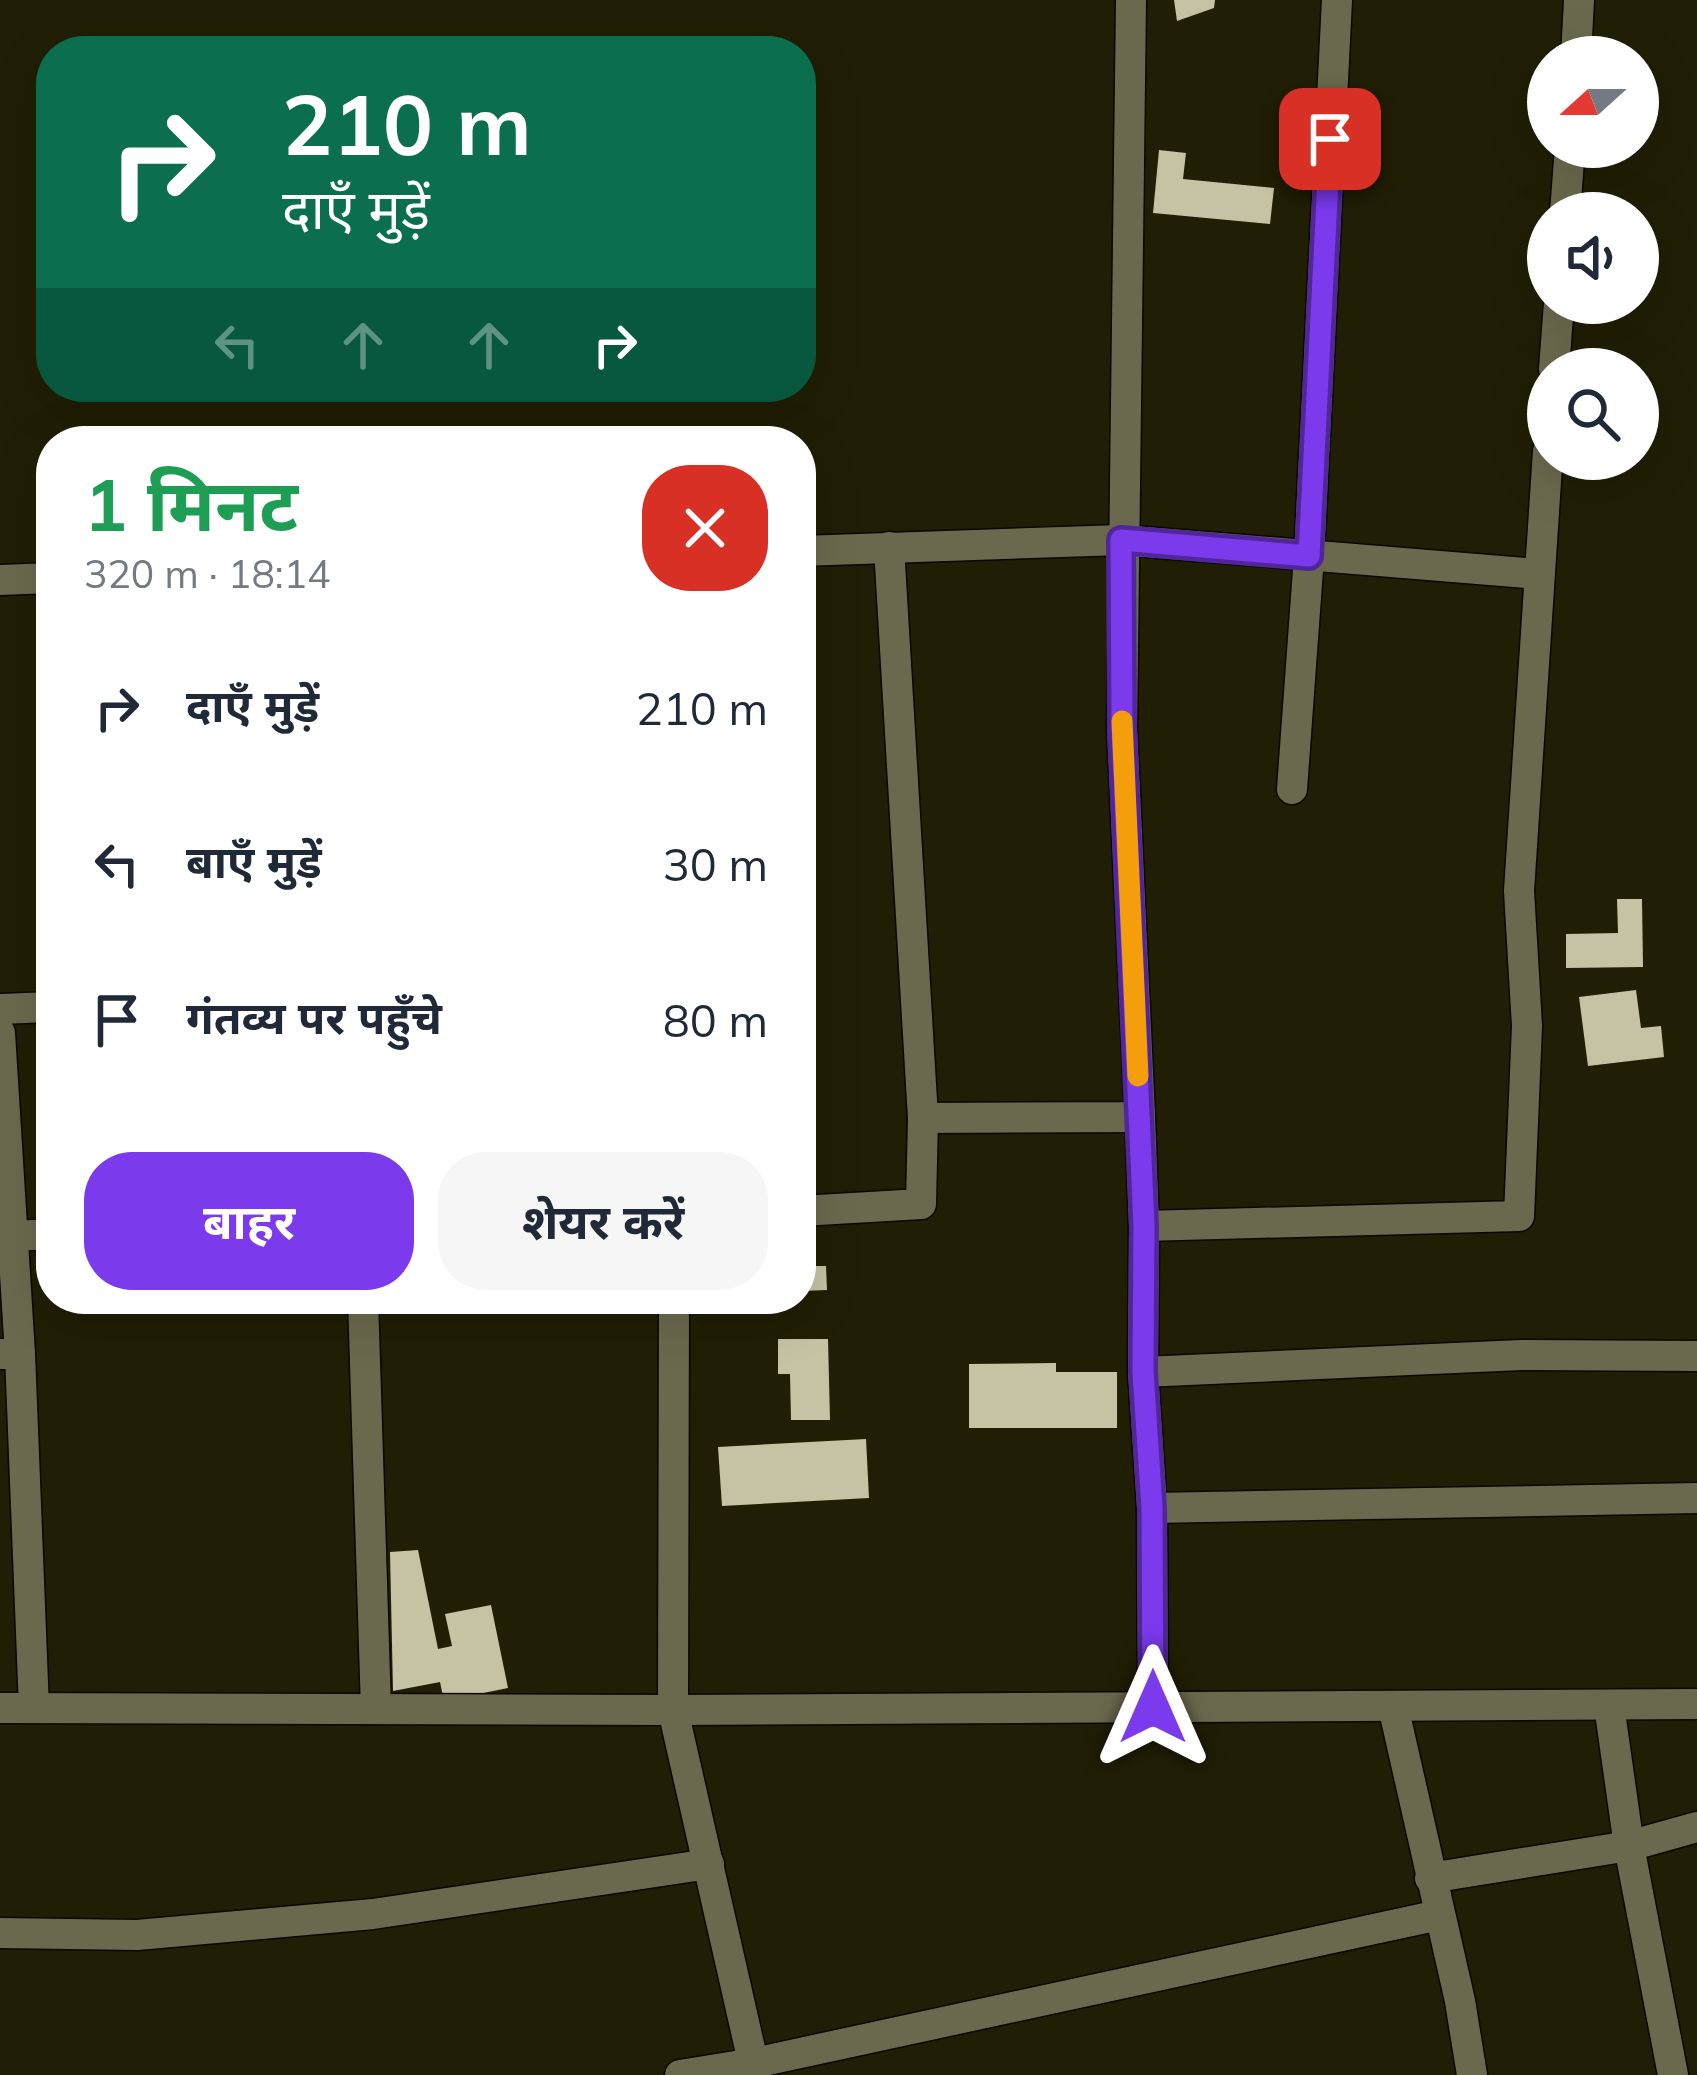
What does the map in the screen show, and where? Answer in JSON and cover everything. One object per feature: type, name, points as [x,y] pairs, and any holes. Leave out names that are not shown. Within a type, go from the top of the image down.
[{"type":"street","points":[[1130,0],[1122,729],[1144,1226],[1143,1372],[1152,1508],[1153,1707]]},
{"type":"street","points":[[1292,789],[1309,556],[1337,0]]},
{"type":"street","points":[[1577,36],[1579,0]]},
{"type":"street","points":[[1144,1226],[1519,1216],[1527,1027],[1519,891],[1546,480]]},
{"type":"street","points":[[816,550],[1121,540],[1539,574]]},
{"type":"street","points":[[816,1210],[921,1204],[923,1118],[889,547]]},
{"type":"street","points":[[0,580],[36,579]]},
{"type":"street","points":[[0,1009],[36,1008]]},
{"type":"street","points":[[0,1033],[4,1146],[14,1236],[10,1354],[34,1708]]},
{"type":"street","points":[[923,1118],[1140,1117]]},
{"type":"street","points":[[14,1236],[36,1235]]},
{"type":"street","points":[[363,1314],[376,1709]]},
{"type":"street","points":[[674,1314],[673,1710],[755,2069]]},
{"type":"street","points":[[1143,1372],[1521,1355],[1697,1356]]},
{"type":"street","points":[[1152,1508],[1697,1498]]},
{"type":"street","points":[[0,1708],[1697,1704]]},
{"type":"street","points":[[1609,1705],[1673,2075]]},
{"type":"street","points":[[1393,1706],[1472,2075]]},
{"type":"street","points":[[1430,1877],[1630,1846],[1697,1827]]},
{"type":"street","points":[[0,1933],[137,1935],[373,1914],[709,1864]]},
{"type":"street","points":[[680,2075],[755,2069],[1439,1915]]},
{"type":"building","points":[[1174,0],[1215,0],[1214,8],[1177,21]]},
{"type":"building","points":[[1159,150],[1186,153],[1183,179],[1274,188],[1270,224],[1153,213]]},
{"type":"building","points":[[1617,899],[1642,899],[1643,967],[1566,968],[1566,934],[1618,933]]},
{"type":"building","points":[[1636,990],[1641,1028],[1661,1026],[1664,1057],[1588,1066],[1579,997]]},
{"type":"building","points":[[816,1266],[826,1266],[827,1290],[816,1290]]},
{"type":"building","points":[[778,1339],[828,1339],[830,1420],[791,1420],[790,1374],[778,1374]]},
{"type":"building","points":[[1056,1363],[1056,1372],[1117,1372],[1117,1428],[969,1428],[969,1364]]},
{"type":"building","points":[[866,1439],[869,1498],[722,1506],[718,1447]]},
{"type":"building","points":[[418,1550],[438,1649],[452,1646],[445,1614],[491,1605],[508,1688],[444,1701],[440,1682],[393,1691],[390,1552]]},
{"type":"slow traffic","points":[[1122,721],[1138,1076]]},
{"type":"route","points":[[1153,1707],[1152,1508],[1143,1372],[1144,1226],[1122,729],[1121,540],[1309,556],[1330,139]]}]
